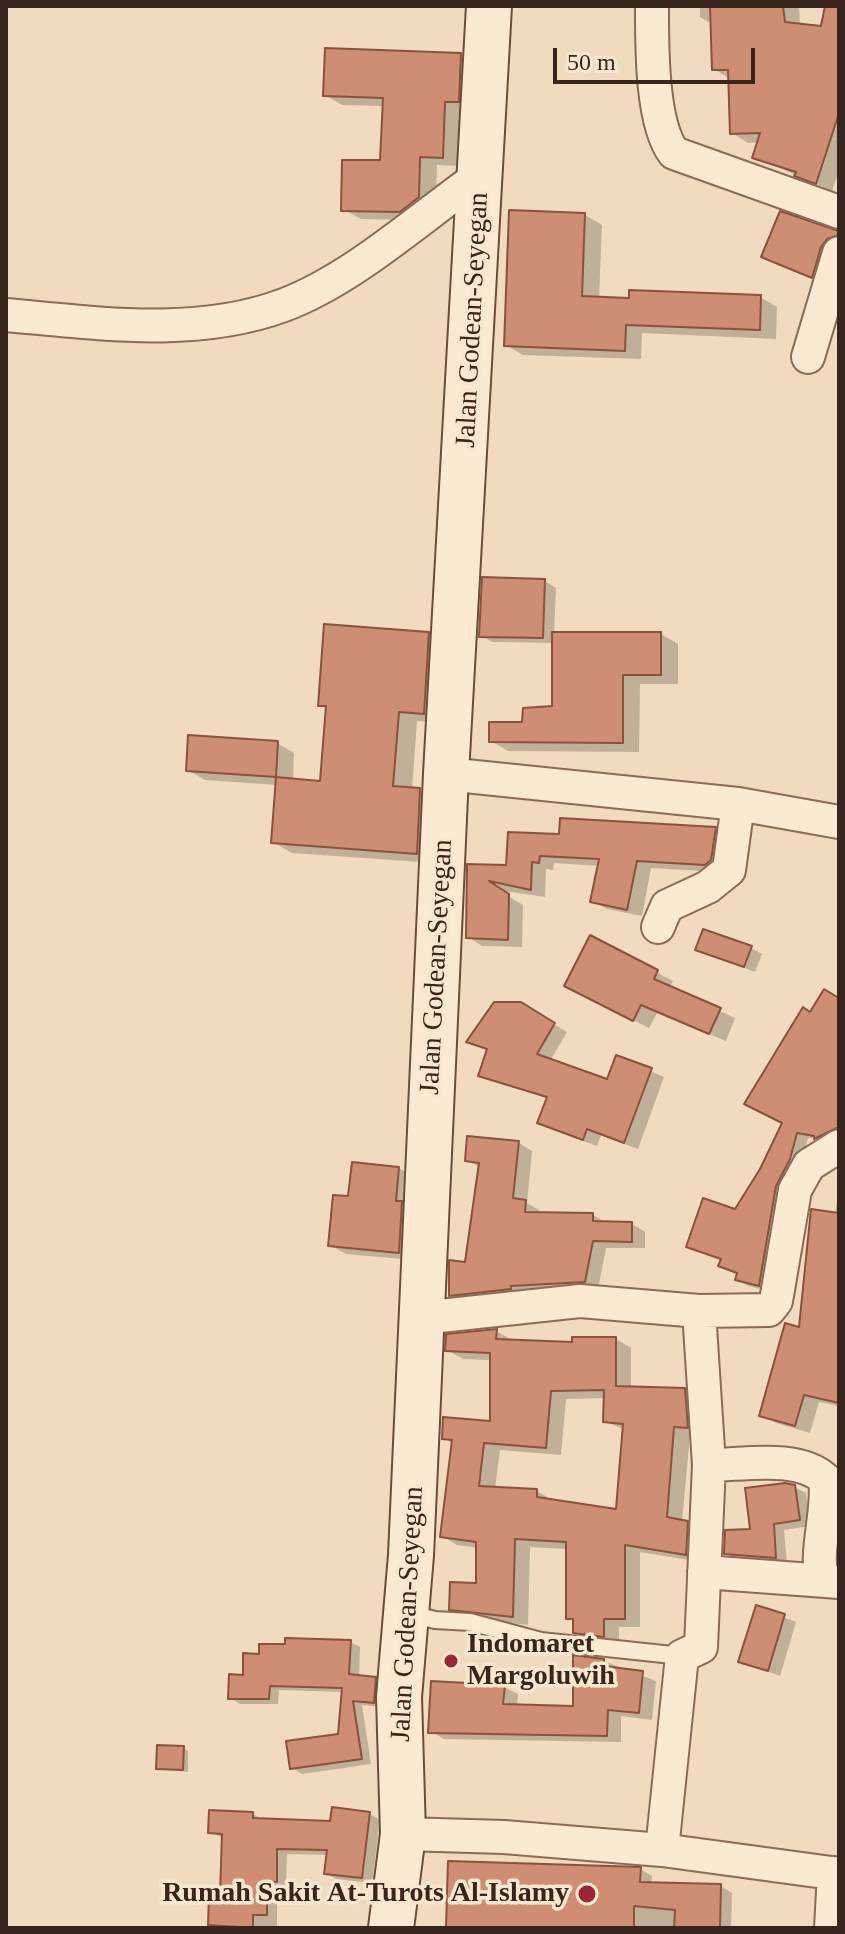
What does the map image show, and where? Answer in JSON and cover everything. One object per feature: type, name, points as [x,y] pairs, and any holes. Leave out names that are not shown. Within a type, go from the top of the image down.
[{"type":"main road","name":"Jalan Godean-Seyegan","points":[[391,1928],[403,1834],[399,1697],[406,1613],[446,774],[482,174],[489,6]]},
{"type":"street","points":[[652,6],[657,95],[666,140],[674,153],[839,212]]},
{"type":"street","points":[[6,315],[161,325],[246,316],[285,305],[333,280],[482,174]]},
{"type":"street","points":[[808,357],[839,253]]},
{"type":"street","points":[[446,774],[738,804],[839,822]]},
{"type":"street","points":[[658,927],[667,906],[708,887],[729,870],[738,804]]},
{"type":"street","points":[[421,1318],[580,1301],[699,1311],[769,1310],[776,1301],[795,1190],[809,1165],[839,1146]]},
{"type":"street","points":[[662,1850],[682,1656],[701,1647],[709,1465],[699,1311]]},
{"type":"street","points":[[709,1465],[791,1465],[817,1471],[825,1479],[827,1511],[819,1569],[831,1581]]},
{"type":"street","points":[[704,1572],[831,1581]]},
{"type":"street","points":[[403,1834],[504,1837],[662,1850],[836,1874],[831,1928]]},
{"type":"lane","points":[[406,1613],[435,1620],[470,1622],[541,1641],[682,1656]]},
{"type":"building","points":[[710,6],[783,6],[785,22],[821,26],[825,6],[839,6],[839,113],[816,184],[794,176],[796,172],[752,158],[760,133],[730,134],[728,70],[712,70]]},
{"type":"building","points":[[325,48],[461,53],[459,102],[445,102],[443,158],[420,157],[419,197],[400,212],[341,211],[342,160],[380,160],[383,98],[323,96]]},
{"type":"building","points":[[509,210],[585,213],[582,296],[629,298],[629,290],[761,295],[760,330],[626,325],[625,351],[504,346]]},
{"type":"building","points":[[780,211],[839,231],[839,235],[827,239],[821,247],[812,278],[761,257]]},
{"type":"building","points":[[482,577],[545,579],[543,638],[479,637]]},
{"type":"building","points":[[324,624],[429,632],[424,714],[399,712],[393,786],[420,788],[417,854],[271,843],[276,777],[320,781],[326,706],[318,706]]},
{"type":"building","points":[[552,632],[661,632],[661,675],[623,675],[623,743],[489,742],[489,722],[522,722],[523,708],[552,706]]},
{"type":"building","points":[[188,735],[278,741],[276,777],[186,771]]},
{"type":"building","points":[[560,818],[716,827],[711,860],[705,865],[637,861],[627,910],[590,902],[599,859],[540,856],[539,863],[532,862],[531,890],[489,881],[509,894],[508,940],[466,938],[467,864],[506,865],[508,832],[559,834]]},
{"type":"building","points":[[703,929],[752,946],[744,967],[695,950]]},
{"type":"building","points":[[590,935],[658,970],[654,979],[721,1008],[709,1034],[641,1005],[633,1021],[564,986]]},
{"type":"building","points":[[824,989],[839,998],[839,1127],[814,1139],[814,1136],[797,1133],[790,1159],[776,1186],[759,1286],[735,1280],[737,1273],[718,1266],[721,1259],[686,1247],[703,1198],[735,1209],[760,1169],[782,1123],[744,1104],[803,1007],[810,1012]]},
{"type":"building","points":[[494,1002],[521,1002],[555,1023],[537,1054],[607,1079],[616,1055],[652,1068],[624,1143],[587,1129],[583,1140],[537,1123],[547,1097],[478,1076],[487,1049],[466,1042]]},
{"type":"building","points":[[467,1136],[519,1141],[513,1198],[526,1200],[525,1212],[593,1213],[593,1221],[632,1222],[632,1242],[593,1241],[585,1282],[511,1286],[511,1289],[449,1296],[449,1260],[465,1262],[479,1163],[465,1161]]},
{"type":"building","points":[[352,1162],[399,1167],[396,1201],[402,1201],[399,1253],[328,1246],[333,1195],[348,1196]]},
{"type":"building","points":[[811,1209],[839,1213],[839,1403],[804,1395],[795,1426],[759,1416],[785,1323],[799,1327]]},
{"type":"building","points":[[497,1329],[496,1339],[572,1342],[572,1337],[616,1337],[616,1386],[685,1388],[688,1428],[674,1427],[667,1517],[688,1521],[686,1555],[625,1545],[625,1619],[604,1619],[604,1637],[573,1633],[573,1619],[566,1619],[566,1542],[515,1539],[513,1617],[449,1610],[450,1582],[476,1583],[476,1542],[440,1537],[452,1440],[442,1439],[443,1417],[490,1421],[490,1353],[445,1351],[446,1334]],"holes":[[[604,1390],[603,1422],[623,1424],[616,1509],[537,1497],[537,1489],[479,1486],[484,1443],[546,1448],[551,1391]]]},
{"type":"building","points":[[785,1483],[795,1485],[800,1520],[774,1524],[776,1558],[724,1554],[725,1530],[750,1529],[745,1488]]},
{"type":"building","points":[[756,1605],[785,1614],[768,1671],[738,1662]]},
{"type":"building","points":[[285,1638],[351,1640],[349,1674],[376,1677],[374,1703],[353,1701],[362,1759],[290,1769],[286,1741],[338,1734],[342,1688],[270,1686],[269,1699],[228,1699],[229,1674],[243,1675],[243,1653],[259,1654],[259,1644],[285,1644]]},
{"type":"building","points":[[573,1655],[604,1659],[604,1666],[643,1671],[639,1713],[608,1710],[607,1736],[428,1733],[431,1681],[505,1685],[503,1704],[573,1706]]},
{"type":"building","points":[[157,1745],[184,1746],[183,1770],[156,1769]]},
{"type":"building","points":[[332,1807],[370,1812],[362,1878],[324,1874],[327,1850],[277,1849],[277,1882],[267,1881],[267,1915],[253,1915],[253,1928],[208,1925],[209,1894],[220,1894],[222,1834],[208,1833],[209,1810],[253,1812],[253,1818],[330,1821]]},
{"type":"building","name":"Rumah Sakit At-Turots Al-Islamy","points":[[448,1861],[641,1867],[640,1882],[721,1884],[720,1928],[674,1928],[675,1910],[634,1906],[634,1928],[446,1928]]},
{"type":"place","name":"Indomaret Margoluwih","points":[[451,1661]]},
{"type":"place","name":"Rumah Sakit At-Turots Al-Islamy","points":[[587,1894]]}]
